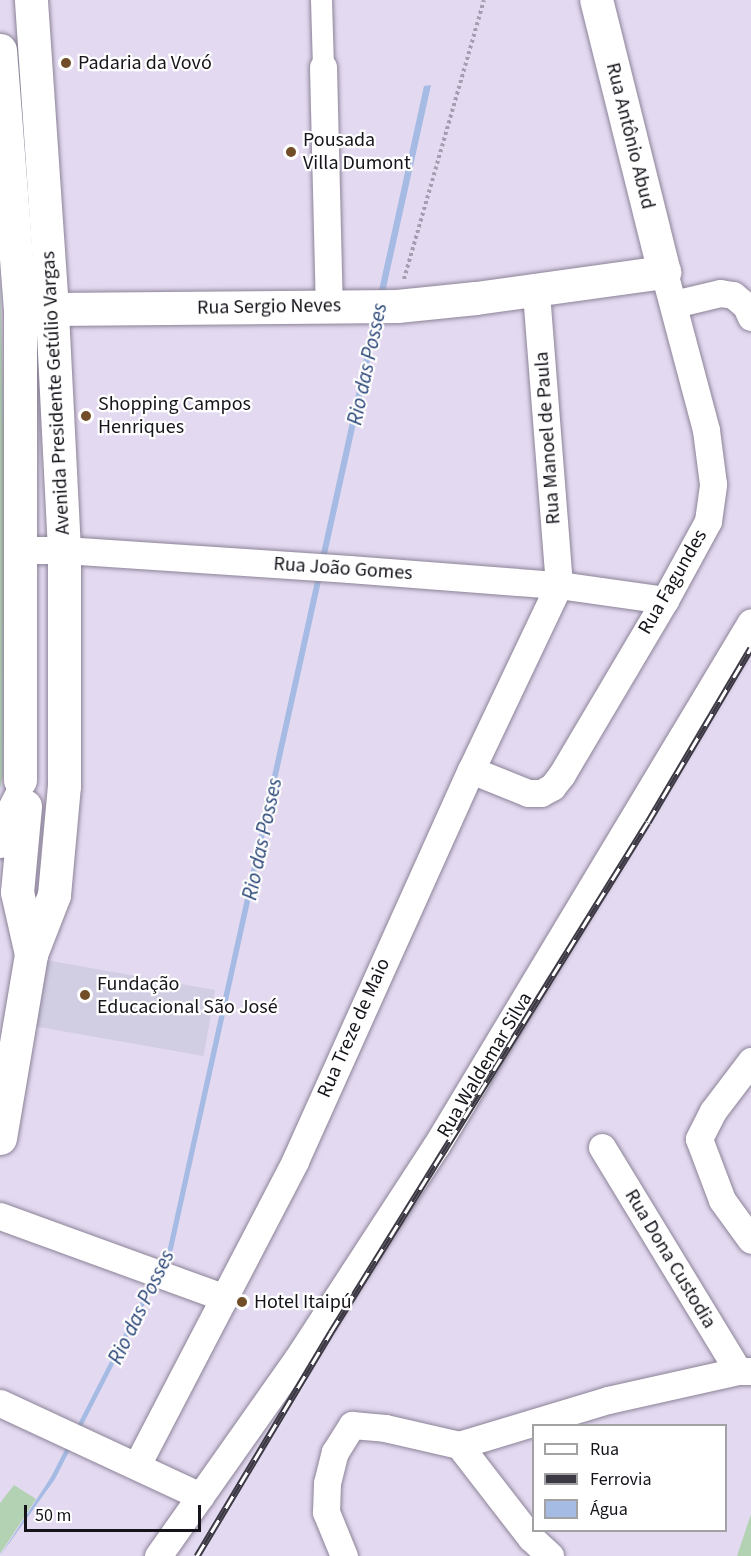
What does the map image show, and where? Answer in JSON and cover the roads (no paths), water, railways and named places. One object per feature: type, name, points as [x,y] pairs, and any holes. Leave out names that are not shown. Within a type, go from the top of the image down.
[{"type":"main road","name":"Avenida Presidente Getúlio Vargas","points":[[0,1138],[31,954],[54,895],[63,793],[64,550],[52,309],[31,0]]},
{"type":"main road","name":"Rua Antônio Abud","points":[[596,0],[664,272]]},
{"type":"main road","name":"Avenida Presidente Getúlio Vargas","points":[[0,50],[20,309],[21,794],[17,892],[31,954]]},
{"type":"main road","points":[[10,179],[21,242],[31,280],[40,298],[52,309]]},
{"type":"main road","name":"Rua Sergio Neves","points":[[52,309],[381,306],[536,290],[664,272]]},
{"type":"main road","points":[[21,794],[30,770],[44,767],[57,773],[63,793]]},
{"type":"street","points":[[321,0],[329,306]]},
{"type":"street","name":"Rua Fagundes","points":[[471,770],[528,793],[541,793],[552,786],[562,774],[665,600],[708,521],[713,484],[705,430],[664,272]]},
{"type":"street","name":"Rua Manoel de Paula","points":[[536,290],[559,585]]},
{"type":"street","points":[[674,304],[720,293],[733,295],[746,306],[751,317]]},
{"type":"street","name":"Rua João Gomes","points":[[21,550],[64,550],[292,564],[559,585],[665,600]]},
{"type":"street","name":"Rua Treze de Maio","points":[[137,1466],[296,1161],[471,770],[559,585]]},
{"type":"street","name":"Rua Waldemar Silva","points":[[158,1556],[297,1359],[436,1146],[751,622]]},
{"type":"street","points":[[0,844],[3,824],[21,794]]},
{"type":"street","points":[[751,1061],[713,1111],[699,1139],[722,1200],[751,1240]]},
{"type":"street","name":"Rua Dona Custodia","points":[[602,1147],[745,1371]]},
{"type":"street","points":[[0,1216],[225,1298]]},
{"type":"street","points":[[344,1556],[326,1512],[327,1483],[334,1452],[352,1425],[385,1428],[459,1445],[608,1400],[745,1371]]},
{"type":"street","points":[[0,1403],[200,1496]]},
{"type":"street","points":[[459,1445],[531,1538],[550,1556]]},
{"type":"water","name":"Rio das Posses","points":[[431,85],[173,1249],[55,1479],[0,1556],[51,1477],[168,1248],[424,86]]},
{"type":"railway","points":[[197,1556],[331,1332],[648,822],[751,648]]},
{"type":"place","name":"Padaria da Vovó","points":[[66,63]]},
{"type":"place","name":"Pousada Villa Dumont","points":[[291,152]]},
{"type":"place","name":"Shopping Campos Henriques","points":[[86,416]]},
{"type":"place","name":"Fundação Educacional São José","points":[[85,995]]},
{"type":"place","name":"Hotel Itaipú","points":[[242,1302]]}]
